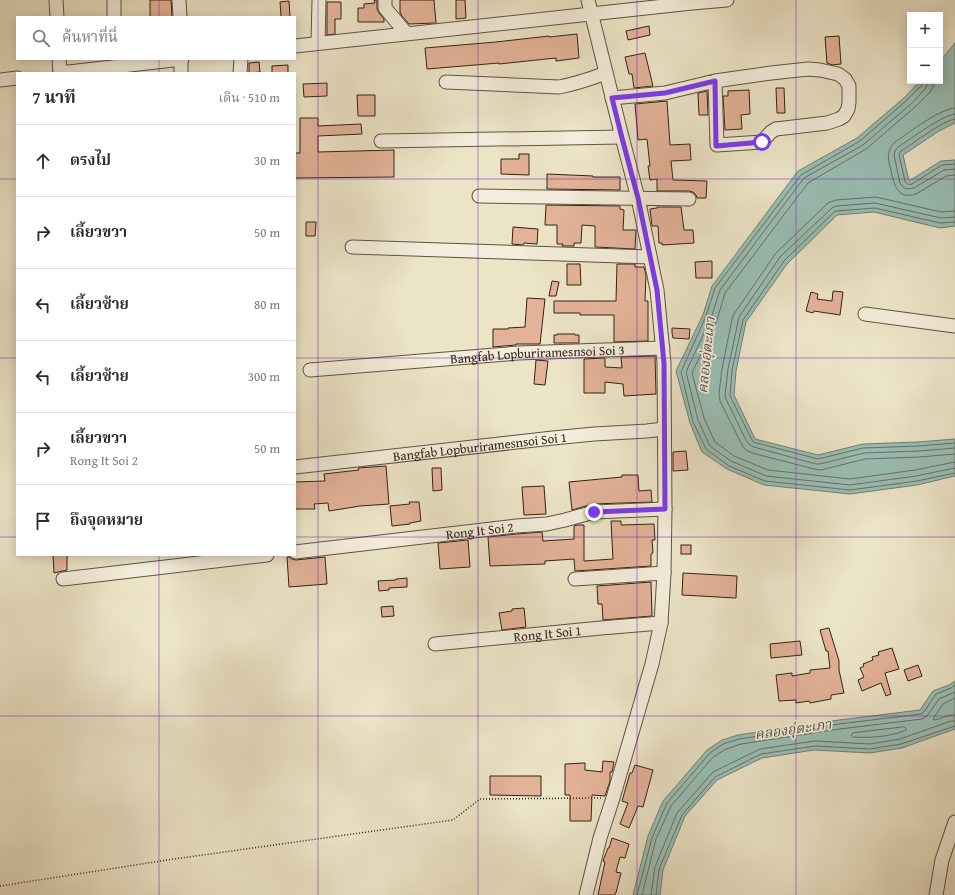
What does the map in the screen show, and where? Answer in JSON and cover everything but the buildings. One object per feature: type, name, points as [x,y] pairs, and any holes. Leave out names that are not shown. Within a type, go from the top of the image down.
[{"type":"street","points":[[56,0],[57,16]]},
{"type":"street","points":[[114,0],[114,16]]},
{"type":"street","points":[[179,0],[180,16]]},
{"type":"street","points":[[318,43],[319,0]]},
{"type":"street","points":[[385,0],[385,8],[406,33]]},
{"type":"street","points":[[586,895],[600,838],[652,664],[661,623],[664,573],[665,509],[664,363],[657,290],[638,198],[588,0]]},
{"type":"street","points":[[296,46],[692,2],[727,0]]},
{"type":"street","points":[[59,60],[60,72]]},
{"type":"street","points":[[66,72],[115,63],[164,60]]},
{"type":"street","points":[[181,60],[181,72]]},
{"type":"street","points":[[240,72],[241,60]]},
{"type":"street","points":[[612,98],[665,93],[715,81],[808,69],[828,71],[838,74],[845,79],[849,86],[848,109],[844,116],[839,120],[827,123],[776,129],[771,132],[762,142],[716,146],[715,81]]},
{"type":"street","points":[[446,82],[559,87],[572,85],[606,73]]},
{"type":"street","points":[[0,80],[16,78]]},
{"type":"street","points":[[381,142],[622,138]]},
{"type":"street","points":[[479,196],[689,199]]},
{"type":"street","points":[[352,246],[650,257]]},
{"type":"street","points":[[865,314],[955,326]]},
{"type":"street","name":"Bangfab Lopburiramesnsoi Soi 3","points":[[310,370],[518,353],[662,348]]},
{"type":"street","name":"Bangfab Lopburiramesnsoi Soi 1","points":[[296,467],[553,438],[664,429]]},
{"type":"street","name":"Rong It Soi 2","points":[[296,552],[516,526],[547,524],[594,512],[665,509]]},
{"type":"street","points":[[63,579],[258,556]]},
{"type":"street","points":[[575,579],[664,573]]},
{"type":"street","name":"Rong It Soi 1","points":[[435,644],[661,623]]},
{"type":"street","points":[[936,895],[942,860],[955,822]]},
{"type":"path","points":[[0,886],[174,859],[453,820],[480,799],[613,798]]},
{"type":"water","name":"คลองอุ่ตะเภา","points":[[955,43],[955,123],[939,131],[903,155],[909,181],[941,161],[955,160],[955,226],[940,228],[874,212],[837,215],[787,264],[746,322],[736,371],[734,395],[755,439],[818,455],[863,444],[955,439],[955,476],[917,485],[850,494],[764,485],[727,469],[702,452],[690,423],[676,371],[703,315],[712,286],[798,171],[857,138],[905,97],[917,84],[943,84],[943,57]]},
{"type":"water","name":"คลองอุ่ตะเภา","points":[[955,681],[955,729],[902,748],[870,753],[814,750],[762,758],[717,780],[685,816],[663,870],[660,895],[633,895],[648,836],[663,801],[707,750],[722,740],[738,735],[920,710],[933,691]]},
{"type":"route","points":[[594,512],[665,509],[664,363],[657,290],[638,198],[612,98],[665,93],[715,81],[716,146],[762,142]]}]
